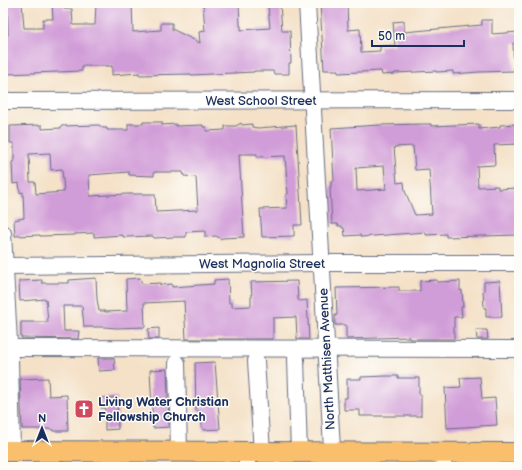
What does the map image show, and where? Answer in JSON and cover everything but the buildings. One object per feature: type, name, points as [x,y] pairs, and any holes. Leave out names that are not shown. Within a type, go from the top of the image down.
[{"type":"main road","points":[[7,451],[179,452],[252,457],[299,452],[333,460],[476,460],[519,453]]},
{"type":"street","name":"North Matthisen Avenue","points":[[306,3],[333,460]]},
{"type":"street","name":"West School Street","points":[[3,101],[519,100]]},
{"type":"street","points":[[3,233],[8,356],[7,451]]},
{"type":"street","name":"West Magnolia Street","points":[[4,256],[322,263],[519,263]]},
{"type":"street","points":[[8,356],[326,349],[519,349]]},
{"type":"street","points":[[296,359],[299,452]]},
{"type":"street","points":[[252,457],[256,361]]},
{"type":"street","points":[[177,364],[179,452]]},
{"type":"place","name":"Living Water Christian Fellowship Church","points":[[84,409]]}]
